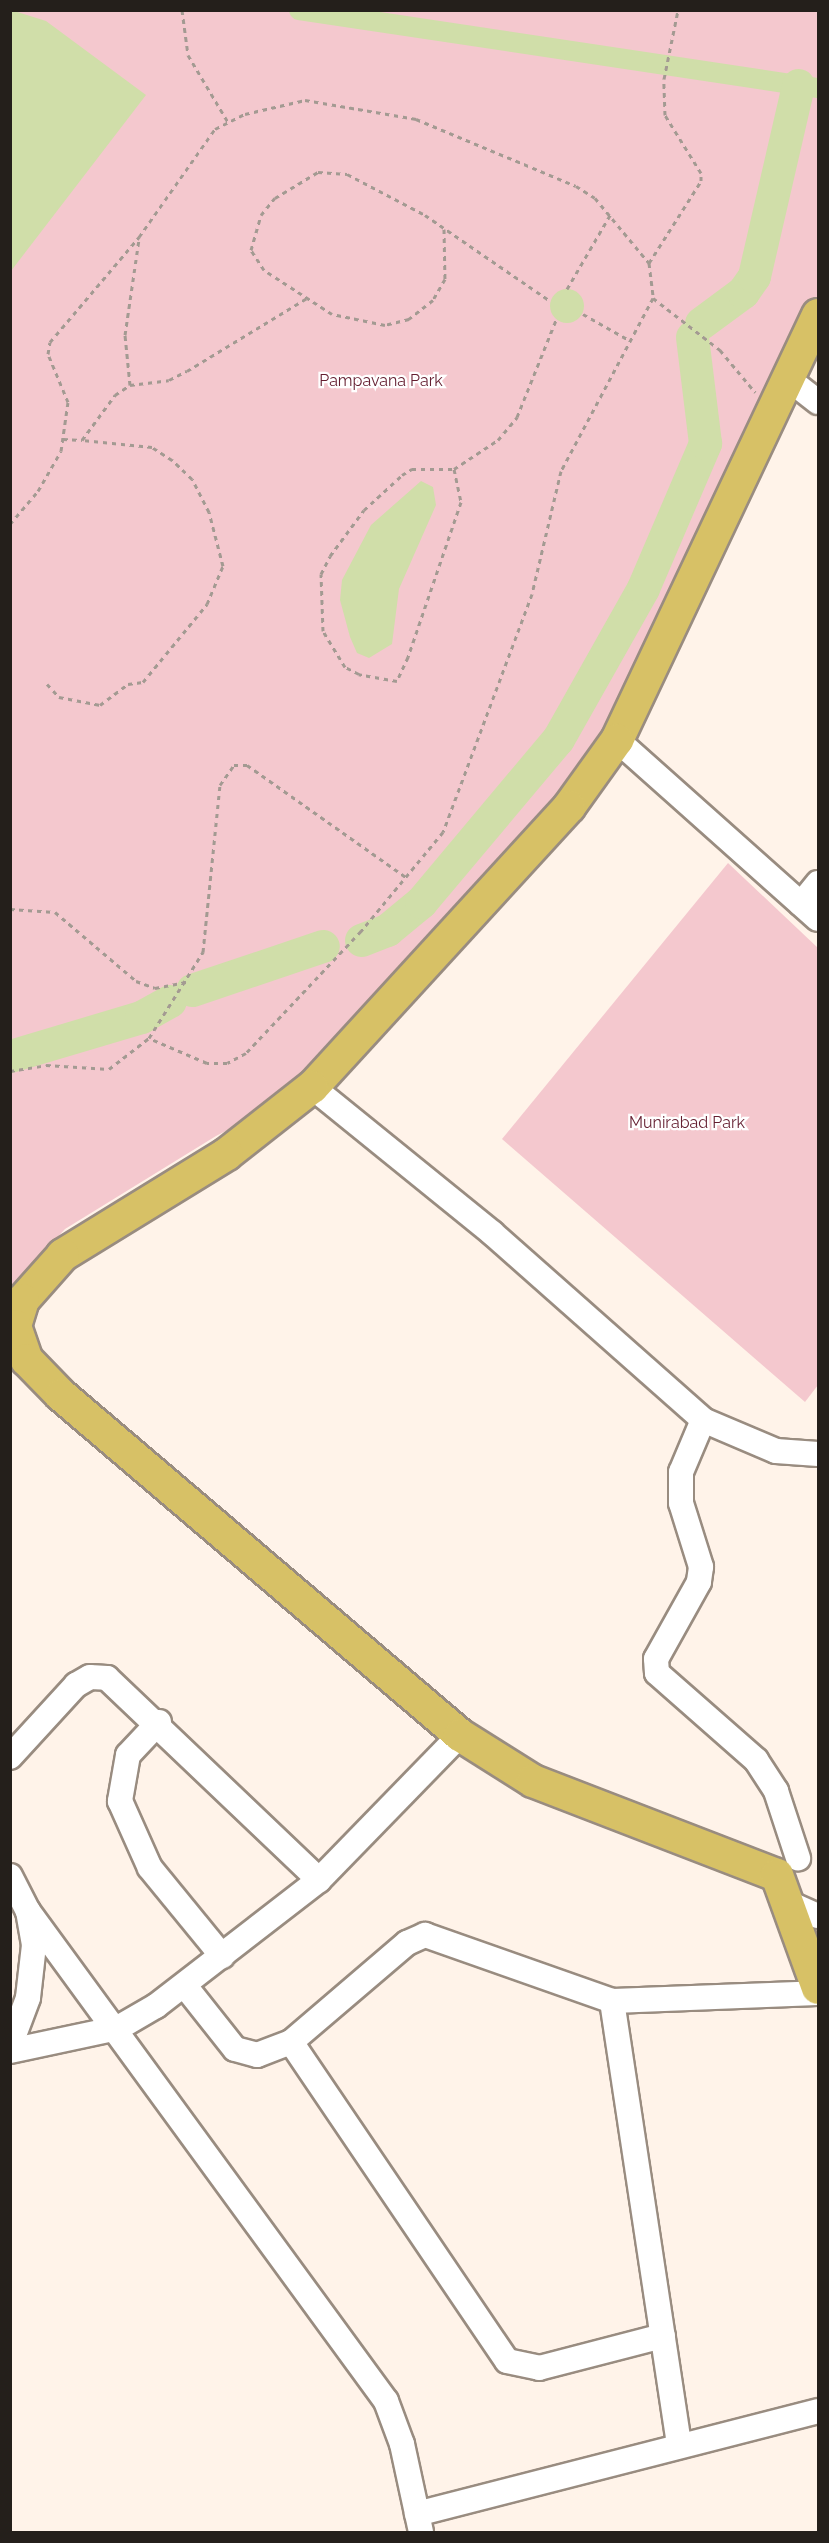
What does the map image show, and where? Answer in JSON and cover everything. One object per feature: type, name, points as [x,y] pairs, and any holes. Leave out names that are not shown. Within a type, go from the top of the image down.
[{"type":"main road","points":[[819,315],[792,381],[617,740],[569,807],[312,1087],[227,1154],[85,1237],[17,1299],[15,1326],[16,1351],[61,1395],[460,1735],[533,1781],[798,1862],[819,1988]]},
{"type":"street","points":[[792,381],[819,402]]},
{"type":"street","points":[[617,740],[810,911],[819,883]]},
{"type":"street","points":[[312,1087],[492,1233],[703,1420],[776,1451],[819,1454]]},
{"type":"street","points":[[703,1420],[681,1472],[681,1503],[701,1567],[699,1582],[656,1659],[657,1674],[756,1760],[776,1791],[798,1862]]},
{"type":"street","points":[[10,1757],[76,1685],[90,1677],[107,1678],[159,1722],[319,1880]]},
{"type":"street","points":[[159,1722],[128,1755],[120,1801],[150,1868],[222,1956]]},
{"type":"street","points":[[28,1911],[32,1979],[10,2048],[118,2028],[184,1986],[319,1880],[460,1735]]},
{"type":"street","points":[[10,1876],[28,1911],[118,2028],[386,2401],[419,2523],[679,2443],[819,2411]]},
{"type":"street","points":[[184,1986],[235,2049],[257,2055],[291,2042],[407,1943],[425,1935],[612,2001],[819,1993]]},
{"type":"street","points":[[612,2001],[679,2443]]},
{"type":"street","points":[[291,2042],[507,2361],[539,2368],[663,2336]]},
{"type":"path","points":[[182,10],[188,55],[228,122]]},
{"type":"path","points":[[649,263],[701,181],[695,162],[666,124],[664,79],[678,10]]},
{"type":"path","points":[[10,524],[38,491],[63,440],[68,402],[48,354],[50,342],[139,237],[215,129],[228,122],[305,100],[416,119],[512,161],[541,168],[595,198],[649,263],[653,298],[561,471],[532,594],[460,801],[444,832],[407,878],[246,1053],[227,1063],[207,1064],[149,1038]]},
{"type":"path","points":[[444,229],[445,279],[433,300],[409,319],[355,323],[307,298],[264,270],[251,250],[261,215],[297,181],[318,172],[346,174],[444,229],[550,301]]},
{"type":"path","points":[[567,289],[610,215]]},
{"type":"path","points":[[130,384],[125,335],[139,237]]},
{"type":"path","points":[[82,440],[115,395],[130,384],[169,380],[307,298]]},
{"type":"path","points":[[653,298],[720,350],[774,417]]},
{"type":"path","points":[[583,314],[629,340]]},
{"type":"path","points":[[454,469],[460,502],[408,657],[397,681],[359,674],[345,667],[323,631],[321,574],[349,528],[412,468],[454,469],[498,440],[517,417],[556,320]]},
{"type":"path","points":[[47,684],[59,697],[100,705],[129,684],[143,682],[207,604],[223,566],[209,512],[192,479],[172,460],[152,447],[63,440]]},
{"type":"path","points":[[10,1071],[46,1065],[109,1069],[149,1038],[187,982],[208,929],[205,895],[220,785],[234,765],[247,765],[407,878]]},
{"type":"path","points":[[10,909],[55,912],[136,981],[155,988],[187,982]]},
{"type":"green space","name":"Pampavana Park","points":[[11,11],[818,11],[818,315],[617,740],[312,1087],[216,1136],[65,1229],[11,1287]]},
{"type":"green space","name":"Munirabad Park","points":[[728,863],[818,948],[818,1385],[805,1402],[502,1139]]},
{"type":"shaded area","points":[[11,10],[46,21],[146,95],[11,271]]},
{"type":"shaded area","points":[[567,289],[579,294],[584,306],[579,318],[567,323],[555,318],[550,306],[555,294]]},
{"type":"shaded area","points":[[421,481],[433,487],[436,505],[399,589],[392,644],[369,658],[357,653],[350,637],[340,600],[342,580],[371,525]]},
{"type":"waterway","points":[[299,10],[818,88]]},
{"type":"waterway","points":[[701,323],[743,292],[754,276],[798,85]]},
{"type":"waterway","points":[[361,940],[387,930],[421,902],[558,739],[643,588],[705,443],[692,337]]},
{"type":"waterway","points":[[192,990],[323,946]]},
{"type":"waterway","points":[[10,1056],[141,1017],[170,1001]]}]
